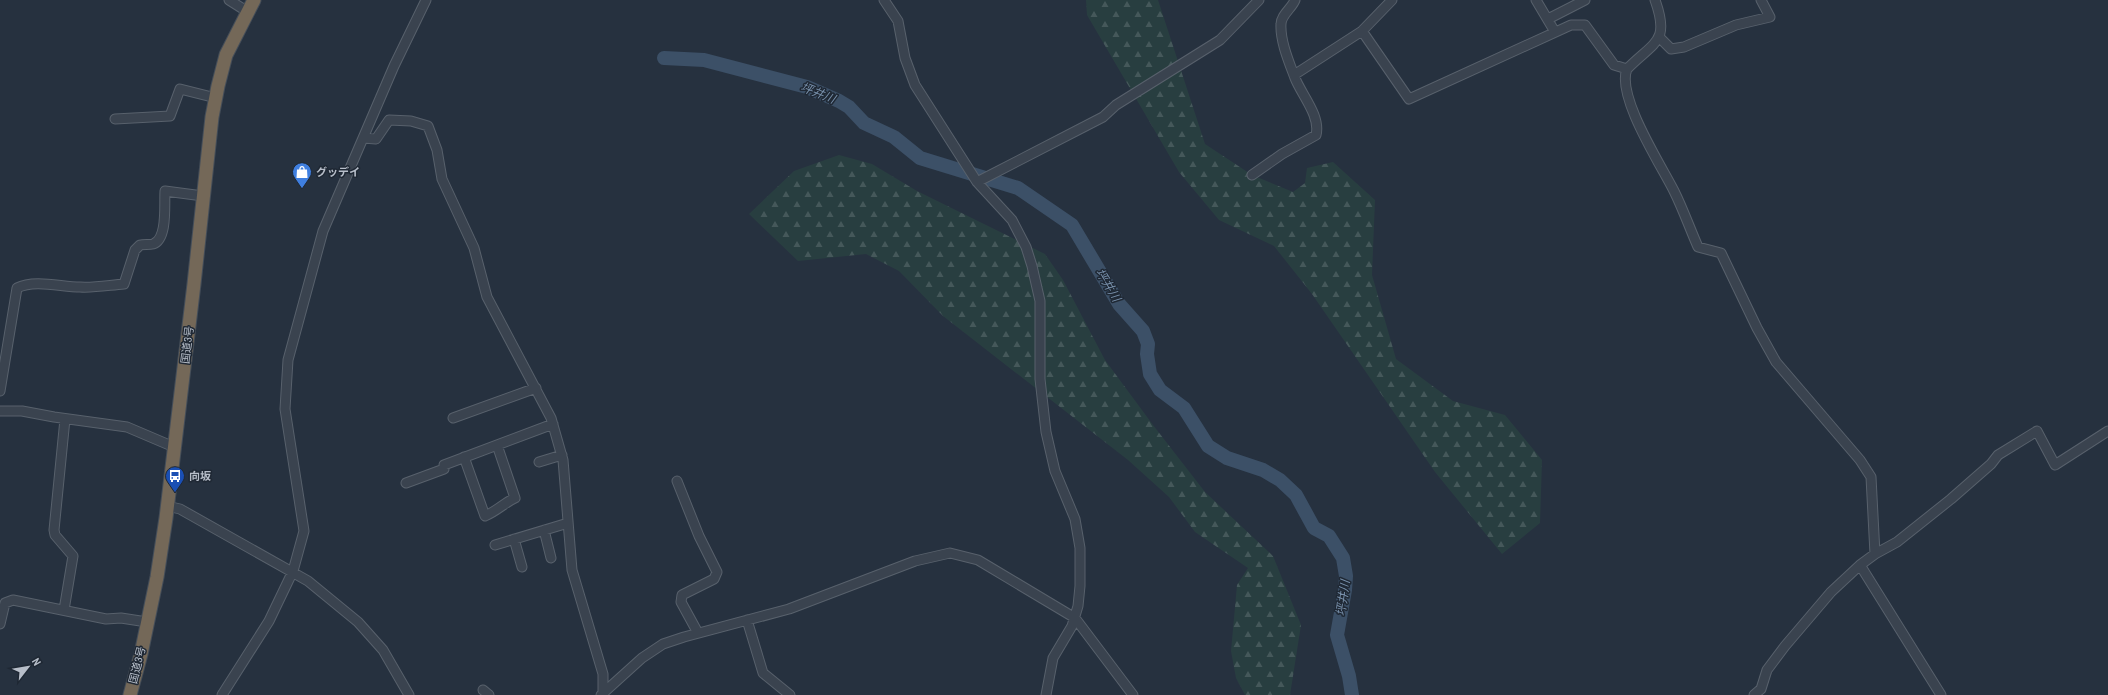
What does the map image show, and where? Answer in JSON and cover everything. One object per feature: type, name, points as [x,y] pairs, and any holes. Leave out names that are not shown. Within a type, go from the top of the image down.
[{"type":"highway","name":"国道3号","points":[[130,695],[157,577],[194,284],[202,196],[216,98],[226,55],[254,0]]},
{"type":"street","points":[[229,0],[248,12]]},
{"type":"street","points":[[222,695],[269,621],[293,571],[304,531],[285,409],[288,360],[323,231],[394,66],[426,0]]},
{"type":"street","points":[[884,0],[898,21],[905,58],[915,85],[977,182],[1012,220],[1026,247],[1034,273],[1040,301],[1040,379],[1046,432],[1055,471],[1075,519],[1080,548],[1080,596],[1075,618],[1053,658],[1046,695]]},
{"type":"street","points":[[977,182],[1103,117],[1116,105],[1220,40],[1259,0]]},
{"type":"street","points":[[1252,175],[1282,154],[1316,135],[1317,130],[1313,116],[1294,75],[1283,40],[1281,24],[1295,0]]},
{"type":"street","points":[[1294,75],[1362,31],[1392,0]]},
{"type":"street","points":[[1536,0],[1555,32]]},
{"type":"street","points":[[1548,19],[1586,0]]},
{"type":"street","points":[[1655,0],[1662,21],[1660,38],[1627,70],[1625,75],[1625,90],[1659,166],[1673,190],[1698,248],[1721,253],[1757,328],[1776,362],[1860,460],[1871,477],[1875,554]]},
{"type":"street","points":[[1660,38],[1671,49],[1684,47],[1736,25],[1770,17],[1761,0]]},
{"type":"street","points":[[1362,31],[1409,99],[1571,25],[1585,25],[1614,65],[1627,70]]},
{"type":"street","points":[[115,118],[170,116],[180,88],[216,98]]},
{"type":"street","points":[[363,138],[376,139],[390,120],[411,121],[428,126],[437,150],[442,179],[474,248],[487,297],[536,388],[553,424],[562,455],[572,570],[603,674],[602,694]]},
{"type":"street","points":[[0,391],[17,288],[22,285],[37,284],[81,287],[124,284],[135,250],[140,245],[154,244],[160,239],[163,231],[165,191],[202,196]]},
{"type":"street","points":[[453,418],[536,388]]},
{"type":"street","points":[[0,411],[22,411],[65,419],[127,427],[174,447]]},
{"type":"street","points":[[64,610],[73,556],[55,535],[54,530],[65,419]]},
{"type":"street","points":[[406,483],[444,469],[444,465],[553,424]]},
{"type":"street","points":[[1761,693],[1768,670],[1785,646],[1831,592],[1860,565],[1875,554],[1897,542],[1951,500],[1991,464],[1998,455],[2037,431],[2055,464],[2108,431]]},
{"type":"street","points":[[464,457],[486,516],[496,512],[504,503],[515,498],[497,445]]},
{"type":"street","points":[[539,462],[562,455]]},
{"type":"street","points":[[677,481],[699,536],[717,572],[714,579],[682,595],[680,602],[698,633]]},
{"type":"street","points":[[167,506],[180,509],[293,571],[308,581],[358,622],[383,650],[409,695]]},
{"type":"street","points":[[495,545],[568,523]]},
{"type":"street","points":[[544,530],[551,558]]},
{"type":"street","points":[[514,539],[522,567]]},
{"type":"street","points":[[602,694],[642,658],[663,644],[788,609],[915,561],[950,553],[978,560],[1075,618],[1133,695]]},
{"type":"street","points":[[1860,565],[1941,695]]},
{"type":"street","points":[[0,624],[3,607],[8,601],[19,600],[106,619],[121,618],[147,622]]},
{"type":"street","points":[[747,620],[764,673],[790,695]]},
{"type":"green space","points":[[1086,0],[1158,0],[1205,144],[1252,175],[1293,192],[1305,183],[1307,168],[1333,162],[1375,200],[1372,275],[1396,359],[1453,401],[1505,415],[1542,460],[1540,523],[1502,554],[1435,472],[1312,294],[1274,246],[1219,220],[1179,172],[1087,15]]},
{"type":"green space","points":[[839,155],[872,164],[917,191],[1045,254],[1063,280],[1105,360],[1153,425],[1205,492],[1273,556],[1301,625],[1290,695],[1245,695],[1236,678],[1231,651],[1237,585],[1248,568],[1195,532],[1169,497],[1128,460],[943,316],[899,271],[866,254],[798,261],[749,214],[794,171]]},
{"type":"waterway","name":"坪井川","points":[[664,58],[704,60],[807,87],[849,107],[864,123],[894,137],[920,158],[1018,188],[1072,225],[1119,304],[1143,331],[1148,344],[1147,354],[1150,374],[1160,390],[1184,408],[1208,446],[1227,458],[1263,470],[1280,480],[1296,495],[1314,528],[1329,536],[1343,558],[1346,576],[1345,590],[1337,635],[1349,676],[1352,695]]},
{"type":"place","name":"グッデイ","points":[[302,189]]},
{"type":"place","name":"向坂","points":[[175,493]]}]
